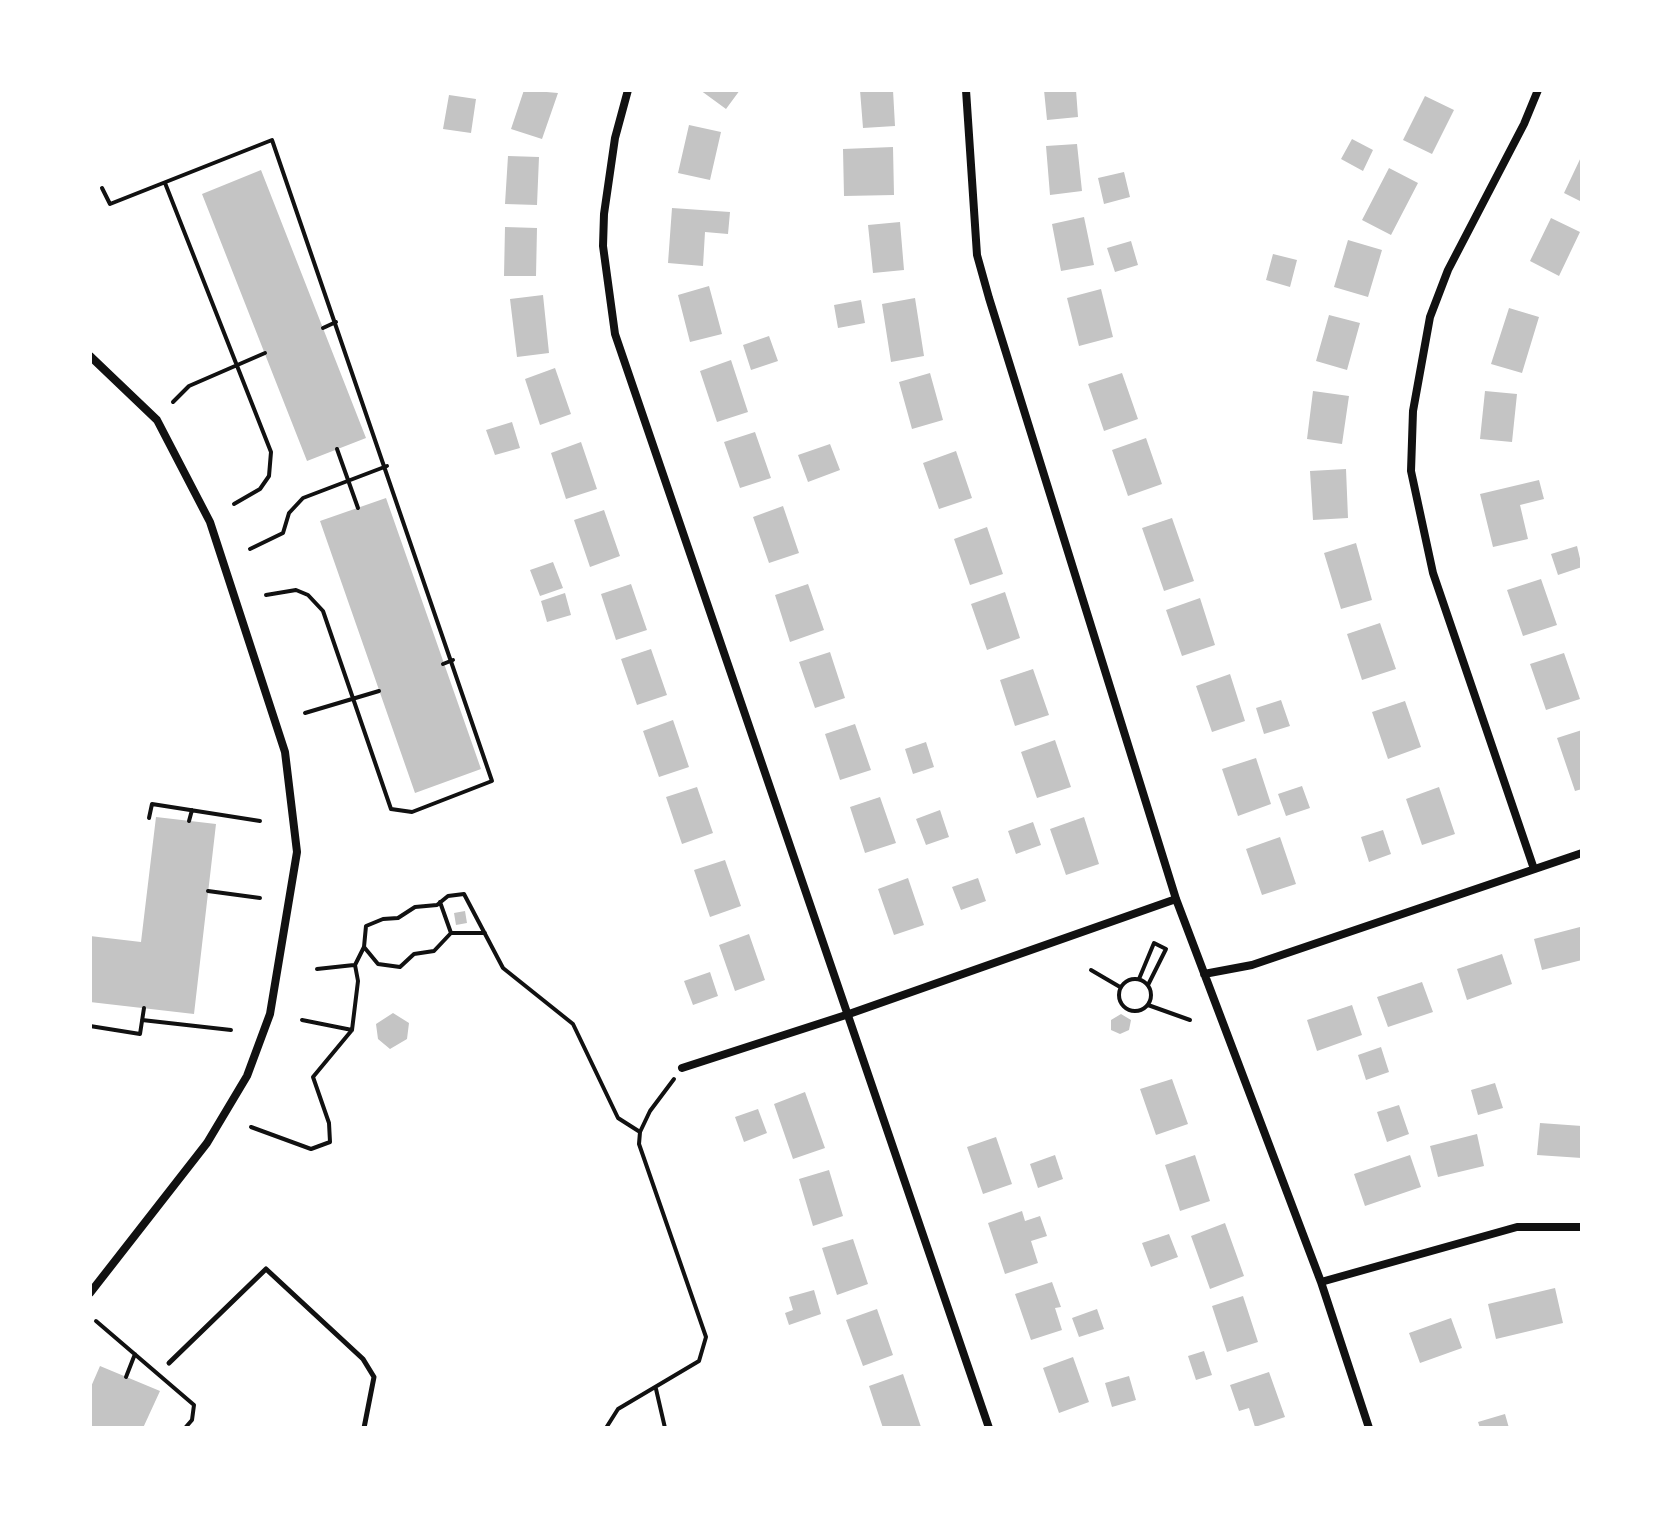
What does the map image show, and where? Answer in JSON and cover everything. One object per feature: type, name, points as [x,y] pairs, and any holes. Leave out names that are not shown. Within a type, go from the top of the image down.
[{"type":"street","points":[[628,90],[615,138],[604,214],[605,262],[615,334],[989,1428]]},
{"type":"street","points":[[966,90],[977,255],[1176,899],[1321,1282],[1369,1428]]},
{"type":"street","points":[[1534,869],[1433,573],[1411,471],[1418,366],[1430,317],[1448,270],[1524,124],[1538,90]]},
{"type":"street","points":[[90,356],[157,420],[210,522],[285,752],[297,852],[270,1014],[247,1076],[207,1143],[90,1293]]},
{"type":"street","points":[[1204,974],[1252,965],[1582,853]]},
{"type":"street","points":[[682,1068],[849,1014],[1176,899]]},
{"type":"street","points":[[1321,1282],[1517,1227],[1582,1227]]},
{"type":"lane","points":[[169,1363],[266,1269],[363,1359],[374,1377],[364,1428]]},
{"type":"path","points":[[102,188],[110,204],[272,140],[387,466],[492,781],[412,812],[391,809],[323,611],[308,595],[296,590],[266,595]]},
{"type":"path","points":[[165,183],[234,365],[271,452],[269,476],[260,489],[234,504]]},
{"type":"path","points":[[323,328],[336,322]]},
{"type":"path","points":[[173,402],[189,386],[265,353]]},
{"type":"path","points":[[337,449],[358,508]]},
{"type":"path","points":[[250,549],[283,533],[289,513],[303,498],[387,466]]},
{"type":"path","points":[[443,664],[453,660]]},
{"type":"path","points":[[305,713],[379,691]]},
{"type":"path","points":[[149,818],[152,804],[260,821]]},
{"type":"path","points":[[189,821],[192,810]]},
{"type":"path","points":[[208,891],[260,898]]},
{"type":"path","points":[[251,1127],[311,1149],[330,1142],[329,1123],[313,1077],[352,1030],[358,981],[355,965],[364,947],[366,926],[383,919],[398,918],[415,907],[440,902],[448,896],[464,894],[503,968],[573,1024],[618,1118],[640,1132]]},
{"type":"path","points":[[440,902],[451,933]]},
{"type":"path","points":[[364,947],[378,964],[400,967],[414,954],[434,951],[451,933],[485,933]]},
{"type":"path","points":[[1139,979],[1154,943],[1166,949],[1148,985]]},
{"type":"path","points":[[317,969],[355,965]]},
{"type":"path","points":[[1091,970],[1121,988]]},
{"type":"path","points":[[1139,979],[1148,985],[1151,995],[1148,1005],[1139,1011],[1129,1010],[1122,1003],[1121,988],[1128,981],[1139,979]]},
{"type":"path","points":[[1148,1005],[1190,1020]]},
{"type":"path","points":[[90,1026],[140,1034],[144,1008]]},
{"type":"path","points":[[1125,1017],[1129,1010]]},
{"type":"path","points":[[142,1020],[231,1030]]},
{"type":"path","points":[[302,1020],[352,1030]]},
{"type":"path","points":[[609,1426],[618,1409],[699,1361],[706,1337],[639,1144],[640,1132],[650,1111],[682,1068]]},
{"type":"path","points":[[96,1321],[194,1405],[192,1420],[185,1428]]},
{"type":"path","points":[[126,1377],[135,1354]]},
{"type":"path","points":[[656,1389],[665,1428]]},
{"type":"building","points":[[524,90],[558,93],[542,139],[511,129]]},
{"type":"building","points":[[700,90],[740,90],[726,109]]},
{"type":"building","points":[[860,90],[893,90],[895,126],[863,128]]},
{"type":"building","points":[[1044,90],[1076,90],[1078,117],[1047,120]]},
{"type":"building","points":[[449,95],[476,99],[471,133],[443,129]]},
{"type":"building","points":[[1425,96],[1454,110],[1432,154],[1403,140]]},
{"type":"building","points":[[689,125],[721,132],[710,180],[678,173]]},
{"type":"building","points":[[1352,139],[1373,150],[1363,171],[1341,159]]},
{"type":"building","points":[[1077,144],[1082,191],[1050,195],[1046,146]]},
{"type":"building","points":[[893,147],[894,195],[844,196],[843,149]]},
{"type":"building","points":[[1582,155],[1582,202],[1564,193]]},
{"type":"building","points":[[508,156],[539,157],[537,205],[505,204]]},
{"type":"building","points":[[1389,168],[1418,183],[1391,235],[1362,220]]},
{"type":"building","points":[[261,170],[366,438],[307,461],[202,194]]},
{"type":"building","points":[[1124,172],[1130,197],[1104,204],[1098,178]]},
{"type":"building","points":[[672,208],[730,212],[728,234],[705,232],[703,266],[668,263]]},
{"type":"building","points":[[1084,217],[1094,265],[1061,271],[1052,224]]},
{"type":"building","points":[[1551,218],[1580,232],[1559,276],[1530,261]]},
{"type":"building","points":[[900,222],[904,270],[873,273],[868,225]]},
{"type":"building","points":[[505,227],[537,228],[536,276],[504,276]]},
{"type":"building","points":[[1348,240],[1382,250],[1368,297],[1334,287]]},
{"type":"building","points":[[1131,241],[1138,265],[1115,272],[1107,248]]},
{"type":"building","points":[[1273,254],[1297,260],[1290,287],[1266,280]]},
{"type":"building","points":[[709,286],[722,334],[690,342],[678,295]]},
{"type":"building","points":[[1101,289],[1113,337],[1079,346],[1067,298]]},
{"type":"building","points":[[543,295],[549,353],[517,357],[510,299]]},
{"type":"building","points":[[915,298],[924,356],[891,362],[882,304]]},
{"type":"building","points":[[861,300],[865,323],[838,328],[834,305]]},
{"type":"building","points":[[1509,308],[1539,317],[1522,373],[1491,364]]},
{"type":"building","points":[[1329,315],[1360,323],[1347,370],[1316,361]]},
{"type":"building","points":[[769,336],[778,361],[751,370],[743,345]]},
{"type":"building","points":[[731,360],[748,412],[717,422],[700,371]]},
{"type":"building","points":[[555,368],[571,414],[540,425],[525,379]]},
{"type":"building","points":[[930,373],[943,420],[912,429],[899,382]]},
{"type":"building","points":[[1122,373],[1138,419],[1104,431],[1088,384]]},
{"type":"building","points":[[1313,391],[1349,396],[1342,444],[1307,439]]},
{"type":"building","points":[[1485,391],[1517,394],[1512,442],[1480,439]]},
{"type":"building","points":[[512,422],[520,448],[495,455],[486,430]]},
{"type":"building","points":[[755,432],[771,478],[740,488],[724,442]]},
{"type":"building","points":[[1146,438],[1162,484],[1128,496],[1112,450]]},
{"type":"building","points":[[581,442],[597,489],[566,499],[551,453]]},
{"type":"building","points":[[830,444],[840,470],[808,482],[798,455]]},
{"type":"building","points":[[956,451],[972,498],[939,509],[923,463]]},
{"type":"building","points":[[1346,469],[1348,518],[1313,520],[1310,471]]},
{"type":"building","points":[[1539,480],[1544,499],[1520,505],[1528,539],[1493,547],[1480,494]]},
{"type":"building","points":[[386,498],[481,769],[415,793],[320,521]]},
{"type":"building","points":[[783,506],[799,553],[769,563],[753,517]]},
{"type":"building","points":[[604,510],[620,556],[590,567],[574,520]]},
{"type":"building","points":[[1172,518],[1194,581],[1164,591],[1142,528]]},
{"type":"building","points":[[987,527],[1003,574],[970,585],[954,539]]},
{"type":"building","points":[[1356,543],[1372,600],[1341,609],[1324,553]]},
{"type":"building","points":[[1577,546],[1582,567],[1558,575],[1551,554]]},
{"type":"building","points":[[553,562],[563,588],[540,596],[530,570]]},
{"type":"building","points":[[1541,579],[1557,625],[1523,636],[1507,590]]},
{"type":"building","points":[[631,584],[647,630],[616,640],[601,594]]},
{"type":"building","points":[[808,584],[824,630],[790,642],[775,595]]},
{"type":"building","points":[[1005,592],[1020,638],[987,650],[971,604]]},
{"type":"building","points":[[565,593],[571,615],[547,622],[541,601]]},
{"type":"building","points":[[1200,598],[1215,645],[1182,656],[1166,610]]},
{"type":"building","points":[[1380,623],[1396,669],[1362,680],[1347,634]]},
{"type":"building","points":[[651,649],[667,695],[637,705],[621,659]]},
{"type":"building","points":[[830,652],[845,698],[815,708],[799,662]]},
{"type":"building","points":[[1564,653],[1580,699],[1546,710],[1530,664]]},
{"type":"building","points":[[1033,669],[1049,715],[1015,726],[1000,680]]},
{"type":"building","points":[[1230,674],[1245,721],[1212,732],[1196,686]]},
{"type":"building","points":[[1281,700],[1290,726],[1264,734],[1256,708]]},
{"type":"building","points":[[1405,701],[1421,747],[1388,759],[1372,712]]},
{"type":"building","points":[[673,720],[689,767],[659,777],[643,731]]},
{"type":"building","points":[[855,724],[871,770],[840,780],[825,734]]},
{"type":"building","points":[[1582,730],[1582,789],[1575,791],[1557,738]]},
{"type":"building","points":[[1055,740],[1071,787],[1037,798],[1021,752]]},
{"type":"building","points":[[926,742],[934,767],[913,774],[905,749]]},
{"type":"building","points":[[1256,758],[1271,804],[1238,816],[1222,769]]},
{"type":"building","points":[[1302,786],[1310,808],[1286,816],[1278,794]]},
{"type":"building","points":[[697,787],[713,833],[682,844],[666,797]]},
{"type":"building","points":[[1439,787],[1455,834],[1422,845],[1406,799]]},
{"type":"building","points":[[880,797],[896,843],[865,853],[850,807]]},
{"type":"building","points":[[940,810],[949,837],[926,845],[916,819]]},
{"type":"building","points":[[156,817],[216,824],[194,1014],[90,1002],[90,936],[141,942]]},
{"type":"building","points":[[1084,817],[1099,864],[1066,875],[1050,829]]},
{"type":"building","points":[[1033,822],[1041,845],[1016,854],[1008,831]]},
{"type":"building","points":[[1383,830],[1391,854],[1369,862],[1361,837]]},
{"type":"building","points":[[1280,837],[1296,884],[1262,895],[1246,849]]},
{"type":"building","points":[[725,860],[741,906],[710,917],[694,870]]},
{"type":"building","points":[[908,878],[924,925],[894,935],[878,889]]},
{"type":"building","points":[[978,878],[986,901],[961,910],[952,887]]},
{"type":"building","points":[[465,911],[467,923],[456,925],[454,913]]},
{"type":"building","points":[[1580,927],[1582,960],[1542,970],[1534,939]]},
{"type":"building","points":[[749,934],[765,980],[735,991],[719,945]]},
{"type":"building","points":[[1502,954],[1512,984],[1467,1000],[1457,969]]},
{"type":"building","points":[[710,972],[718,996],[693,1005],[684,981]]},
{"type":"building","points":[[1422,982],[1433,1012],[1388,1027],[1377,997]]},
{"type":"building","points":[[1352,1005],[1362,1035],[1317,1051],[1307,1020]]},
{"type":"building","points":[[393,1013],[409,1023],[407,1039],[390,1049],[378,1039],[376,1024]]},
{"type":"building","points":[[1121,1014],[1131,1020],[1129,1030],[1120,1034],[1111,1030],[1111,1020]]},
{"type":"building","points":[[1381,1047],[1389,1072],[1366,1080],[1358,1055]]},
{"type":"building","points":[[1172,1079],[1188,1124],[1156,1135],[1140,1089]]},
{"type":"building","points":[[1495,1083],[1503,1108],[1478,1115],[1471,1090]]},
{"type":"building","points":[[805,1092],[825,1148],[793,1159],[774,1104]]},
{"type":"building","points":[[1399,1105],[1409,1134],[1387,1142],[1377,1112]]},
{"type":"building","points":[[758,1109],[767,1133],[744,1142],[735,1117]]},
{"type":"building","points":[[1540,1123],[1582,1126],[1582,1158],[1537,1155]]},
{"type":"building","points":[[1477,1134],[1484,1166],[1438,1177],[1430,1146]]},
{"type":"building","points":[[996,1137],[1012,1184],[983,1194],[967,1147]]},
{"type":"building","points":[[1055,1155],[1063,1179],[1038,1188],[1030,1164]]},
{"type":"building","points":[[1195,1155],[1210,1201],[1180,1211],[1165,1165]]},
{"type":"building","points":[[1410,1155],[1421,1187],[1365,1206],[1354,1174]]},
{"type":"building","points":[[829,1170],[843,1216],[813,1226],[799,1179]]},
{"type":"building","points":[[1022,1211],[1025,1221],[1040,1216],[1047,1236],[1031,1241],[1038,1263],[1005,1274],[988,1223]]},
{"type":"building","points":[[1225,1223],[1244,1276],[1210,1289],[1191,1236]]},
{"type":"building","points":[[1169,1234],[1178,1257],[1151,1267],[1142,1243]]},
{"type":"building","points":[[853,1239],[868,1284],[837,1295],[822,1248]]},
{"type":"building","points":[[1052,1282],[1061,1307],[1055,1308],[1062,1330],[1031,1340],[1015,1294]]},
{"type":"building","points":[[1555,1288],[1563,1323],[1496,1339],[1488,1304]]},
{"type":"building","points":[[814,1290],[821,1314],[789,1325],[785,1313],[793,1310],[789,1297]]},
{"type":"building","points":[[1243,1296],[1258,1342],[1227,1352],[1212,1306]]},
{"type":"building","points":[[877,1309],[893,1355],[863,1366],[846,1320]]},
{"type":"building","points":[[1097,1309],[1104,1329],[1079,1337],[1072,1318]]},
{"type":"building","points":[[1451,1318],[1462,1348],[1420,1363],[1409,1333]]},
{"type":"building","points":[[1204,1351],[1212,1375],[1196,1380],[1188,1356]]},
{"type":"building","points":[[1073,1357],[1089,1402],[1059,1413],[1043,1368]]},
{"type":"building","points":[[100,1366],[160,1391],[143,1428],[90,1428],[90,1389]]},
{"type":"building","points":[[1269,1372],[1285,1417],[1255,1427],[1249,1408],[1239,1411],[1230,1385]]},
{"type":"building","points":[[903,1374],[921,1427],[883,1428],[869,1386]]},
{"type":"building","points":[[1129,1376],[1136,1400],[1112,1407],[1105,1383]]},
{"type":"building","points":[[1505,1414],[1509,1428],[1480,1428],[1478,1422]]}]
